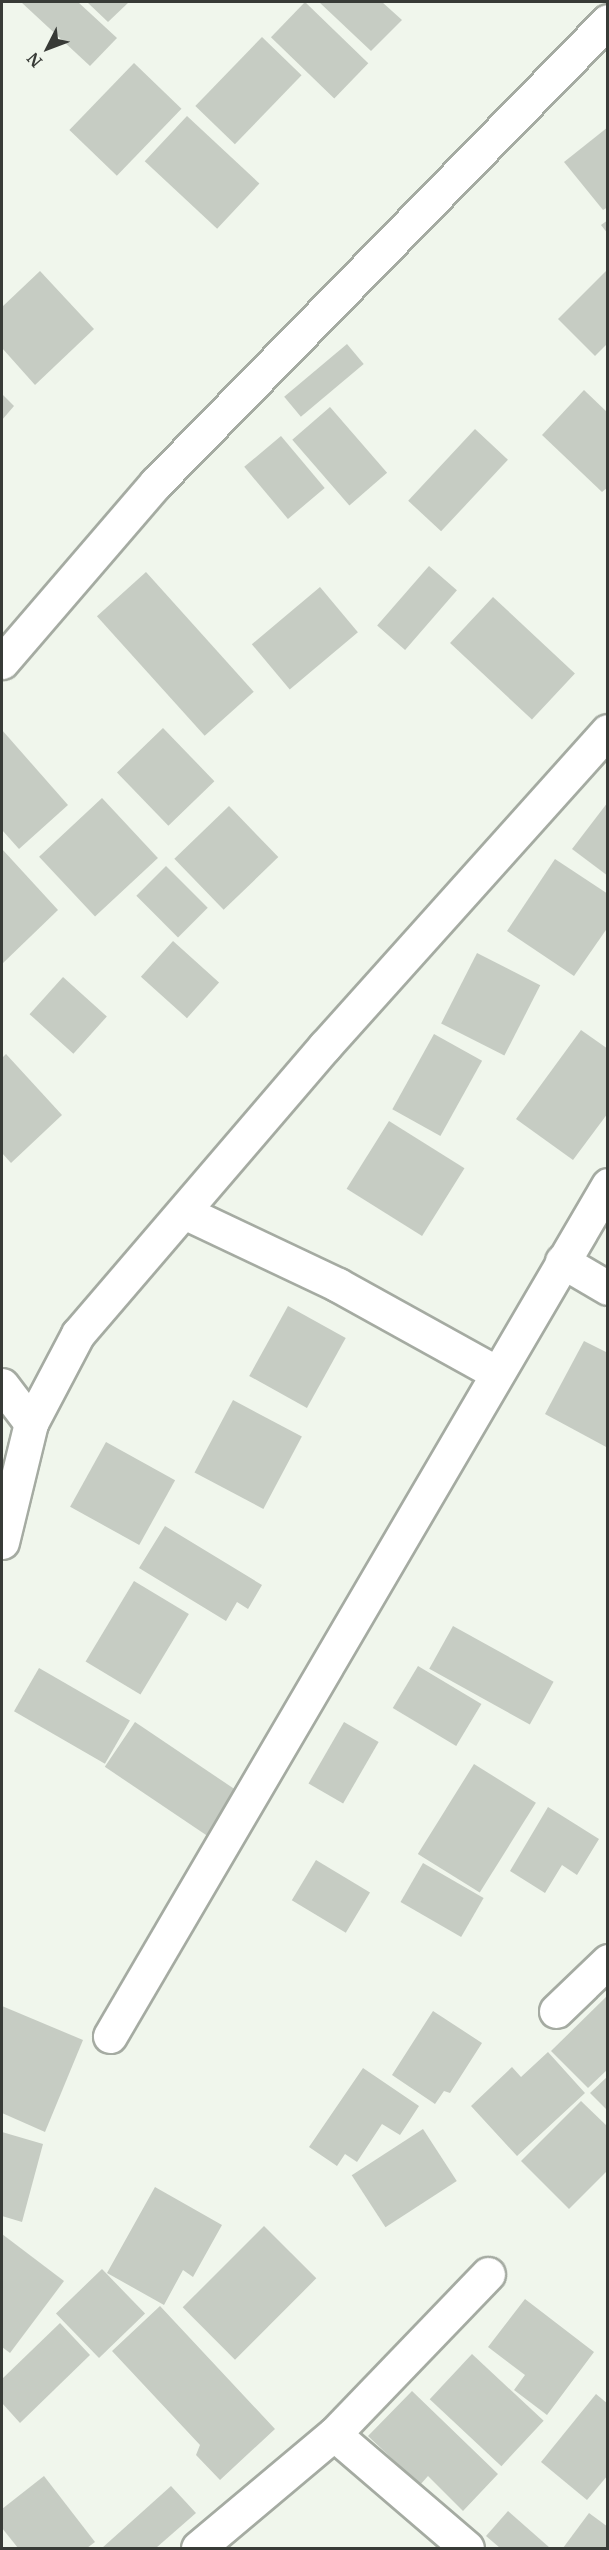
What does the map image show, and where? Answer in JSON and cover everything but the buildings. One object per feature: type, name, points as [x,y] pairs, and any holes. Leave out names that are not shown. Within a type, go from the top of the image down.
[{"type":"street","points":[[2,662],[156,483],[608,21]]},
{"type":"street","points":[[2,1542],[32,1423],[78,1334],[186,1213],[325,1046],[608,731]]},
{"type":"street","points":[[110,2036],[495,1372],[608,1185]]},
{"type":"street","points":[[186,1213],[338,1285],[495,1372]]},
{"type":"street","points":[[562,1261],[608,1288]]},
{"type":"street","points":[[2,1385],[32,1423]]},
{"type":"street","points":[[556,2011],[608,1961]]},
{"type":"street","points":[[198,2548],[334,2434],[488,2274]]},
{"type":"street","points":[[334,2434],[466,2548]]}]
